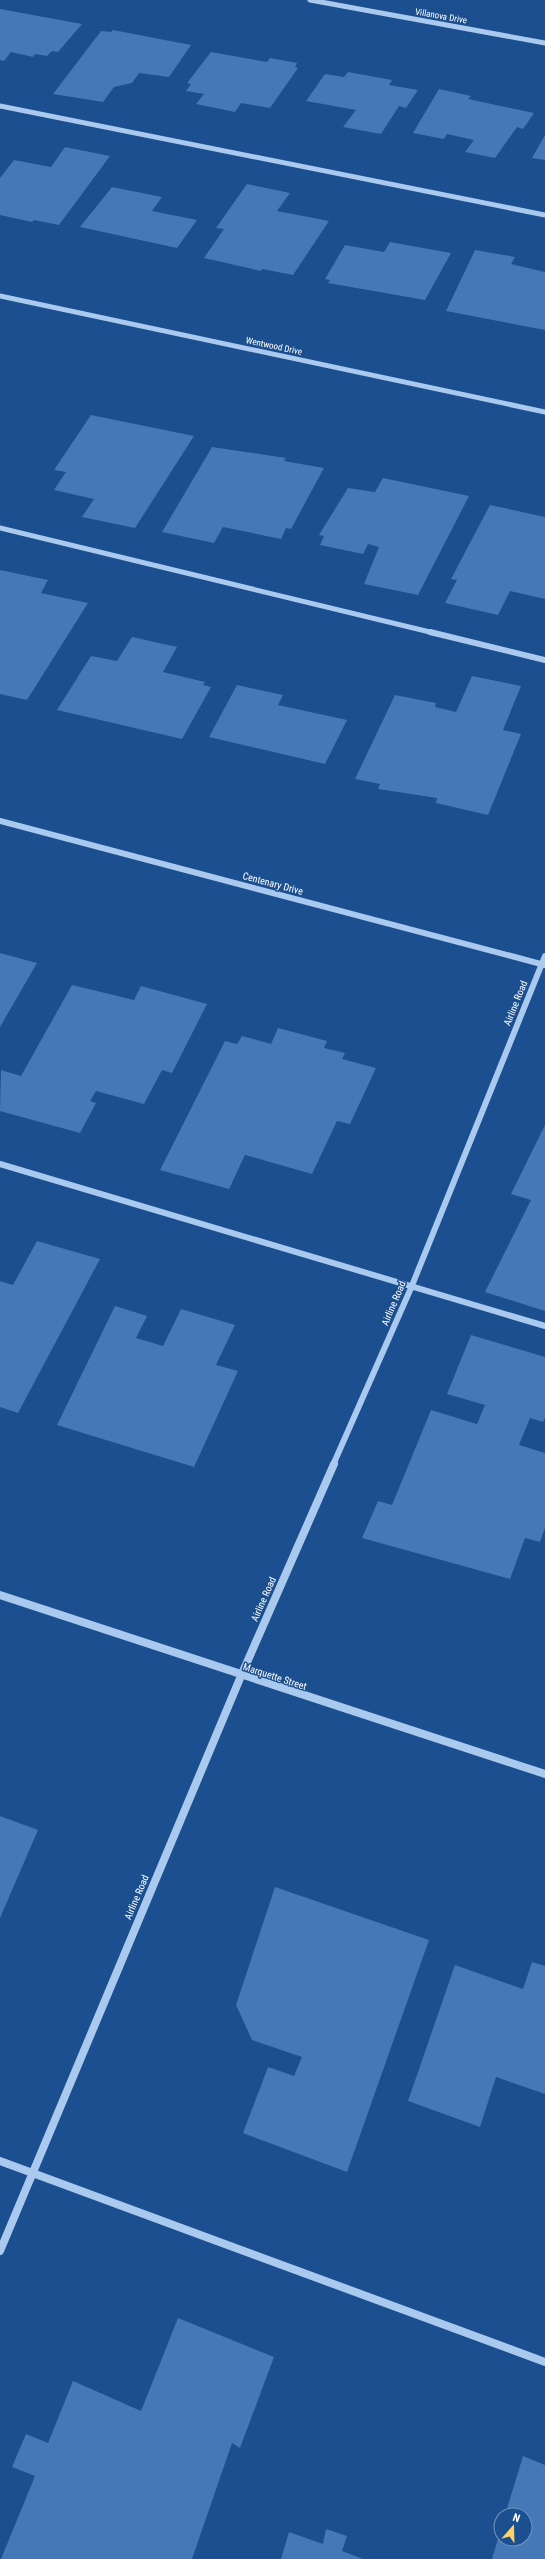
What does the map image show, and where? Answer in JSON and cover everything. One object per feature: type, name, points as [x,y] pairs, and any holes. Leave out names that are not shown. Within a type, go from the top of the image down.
[{"type":"street","name":"Villanova Drive","points":[[310,0],[545,43]]},
{"type":"street","points":[[0,106],[545,215]]},
{"type":"street","name":"Wentwood Drive","points":[[0,296],[545,412]]},
{"type":"street","points":[[0,528],[545,660]]},
{"type":"street","name":"Centenary Drive","points":[[0,820],[543,965]]},
{"type":"street","name":"Airline Road","points":[[0,2251],[241,1676],[411,1288],[543,965],[545,956]]},
{"type":"street","points":[[0,1164],[411,1288],[545,1326]]},
{"type":"street","name":"Marquette Street","points":[[0,1595],[241,1676],[545,1774]]},
{"type":"street","points":[[0,2161],[545,2362]]},
{"type":"building","points":[[0,9],[82,24],[58,52],[52,51],[47,56],[35,54],[33,57],[11,52],[4,61],[0,60]]},
{"type":"building","points":[[113,30],[191,45],[169,77],[139,73],[132,83],[114,87],[103,102],[53,94],[101,31],[111,32]]},
{"type":"building","points":[[211,52],[267,62],[270,58],[297,63],[295,67],[298,68],[270,108],[241,103],[235,112],[196,104],[204,94],[186,91],[191,84],[187,83]]},
{"type":"building","points":[[348,72],[392,80],[389,85],[418,90],[406,108],[399,106],[381,134],[343,127],[356,110],[306,101],[325,74],[344,77]]},
{"type":"building","points":[[439,89],[471,96],[468,99],[534,113],[523,129],[517,127],[495,158],[465,152],[474,140],[447,134],[444,139],[413,133]]},
{"type":"building","points":[[545,135],[545,160],[532,158]]},
{"type":"building","points":[[65,147],[110,156],[59,225],[34,220],[32,222],[0,215],[0,178],[14,160],[51,167]]},
{"type":"building","points":[[247,184],[290,193],[277,211],[329,221],[293,275],[262,269],[261,271],[204,258],[224,229],[216,228]]},
{"type":"building","points":[[112,187],[162,197],[152,211],[197,220],[177,248],[80,227]]},
{"type":"building","points":[[390,242],[451,253],[425,300],[328,283],[330,280],[325,279],[345,245],[384,252]]},
{"type":"building","points":[[475,250],[515,257],[511,264],[545,272],[545,330],[446,311]]},
{"type":"building","points":[[91,415],[194,436],[135,528],[82,517],[94,499],[54,490],[66,472],[54,470]]},
{"type":"building","points":[[212,447],[286,458],[284,461],[324,468],[291,529],[286,528],[281,539],[223,527],[214,543],[162,532]]},
{"type":"building","points":[[383,478],[469,496],[418,595],[364,584],[379,547],[368,544],[363,554],[320,545],[324,536],[319,535],[348,488],[375,492]]},
{"type":"building","points":[[490,505],[545,517],[545,599],[510,591],[498,615],[445,603],[457,580],[451,579]]},
{"type":"building","points":[[0,570],[48,580],[41,593],[88,603],[27,700],[0,694]]},
{"type":"building","points":[[132,637],[177,647],[163,672],[205,682],[203,685],[211,687],[182,739],[57,710],[91,656],[117,661]]},
{"type":"building","points":[[472,676],[521,686],[503,730],[521,734],[488,815],[436,803],[437,798],[378,789],[380,784],[355,779],[395,695],[436,703],[435,707],[456,712]]},
{"type":"building","points":[[237,685],[283,695],[278,705],[347,720],[325,764],[209,737]]},
{"type":"building","points":[[0,953],[37,963],[0,1027]]},
{"type":"building","points":[[72,985],[134,1000],[141,986],[207,1004],[172,1073],[162,1070],[144,1104],[96,1091],[90,1101],[96,1103],[80,1133],[0,1111],[1,1070],[21,1076]]},
{"type":"building","points":[[278,1028],[327,1041],[324,1048],[345,1053],[342,1059],[376,1068],[350,1124],[337,1121],[312,1174],[245,1155],[229,1189],[160,1170],[225,1041],[237,1044],[242,1036],[271,1044]]},
{"type":"building","points":[[545,1125],[545,1311],[485,1292],[531,1200],[511,1194]]},
{"type":"building","points":[[37,1241],[100,1259],[18,1413],[0,1407],[0,1281],[13,1285]]},
{"type":"building","points":[[115,1306],[147,1316],[136,1338],[163,1346],[181,1309],[235,1325],[216,1365],[238,1371],[194,1467],[57,1425]]},
{"type":"building","points":[[471,1335],[545,1357],[545,1418],[543,1422],[530,1418],[519,1445],[545,1453],[545,1528],[540,1542],[525,1538],[510,1579],[362,1538],[378,1501],[392,1505],[431,1410],[477,1424],[485,1405],[447,1394]]},
{"type":"building","points":[[0,1816],[38,1830],[0,1918]]},
{"type":"building","points":[[275,1887],[429,1940],[347,2172],[243,2133],[268,2067],[294,2076],[302,2057],[252,2040],[236,2005]]},
{"type":"building","points":[[532,1962],[545,1966],[545,2094],[496,2077],[480,2127],[408,2101],[455,1965],[523,1989]]},
{"type":"building","points":[[178,2318],[274,2357],[240,2448],[232,2443],[192,2559],[1,2559],[35,2476],[12,2467],[26,2434],[48,2443],[73,2381],[141,2411]]},
{"type":"building","points":[[523,2456],[545,2465],[545,2559],[492,2559],[496,2547],[533,2547],[533,2507],[507,2507]]},
{"type":"building","points":[[326,2529],[347,2536],[342,2551],[363,2559],[281,2559],[289,2532],[323,2544]]}]
